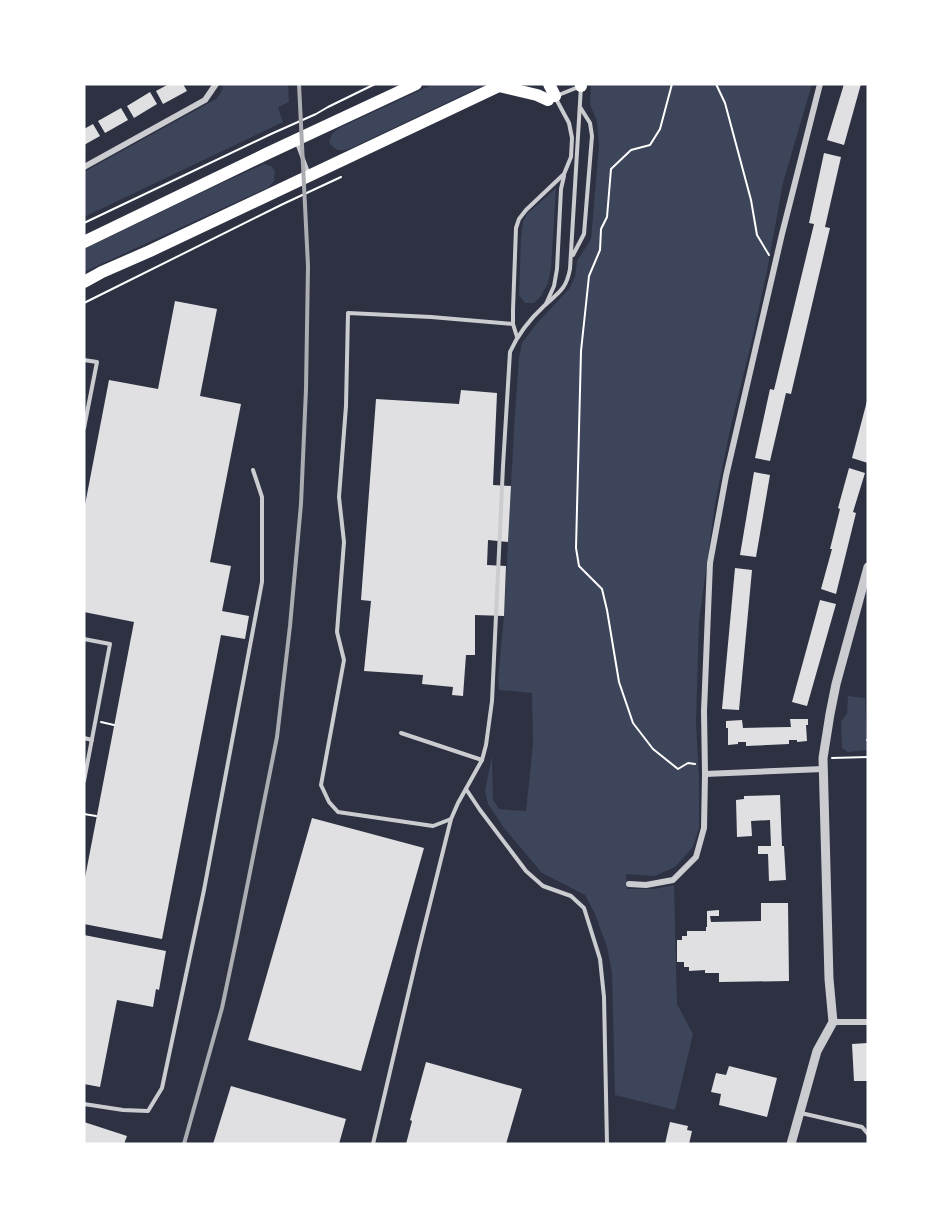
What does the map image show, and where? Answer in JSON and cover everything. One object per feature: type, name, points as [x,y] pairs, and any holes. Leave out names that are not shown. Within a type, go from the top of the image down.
[{"type":"main road","points":[[84,242],[416,84]]},
{"type":"main road","points":[[549,84],[554,101]]},
{"type":"main road","points":[[84,282],[501,85],[554,101]]},
{"type":"street","points":[[84,167],[205,100],[216,84]]},
{"type":"street","points":[[629,884],[646,885],[673,880],[696,857],[704,828],[704,711],[710,563],[726,476],[820,84]]},
{"type":"street","points":[[791,1144],[817,1051],[833,1022],[829,979],[823,758],[836,684],[868,567]]},
{"type":"street","points":[[705,774],[823,769]]},
{"type":"street","points":[[833,1022],[868,1022]]},
{"type":"lane","points":[[373,1144],[451,819],[482,760],[486,745],[492,701],[510,352],[517,337],[545,304],[554,286],[561,189],[571,157],[573,138],[569,123],[554,101],[581,85]]},
{"type":"lane","points":[[545,304],[556,297],[564,287],[572,258],[581,85]]},
{"type":"lane","points":[[572,258],[584,234],[592,136],[590,123],[580,106]]},
{"type":"lane","points":[[296,141],[309,176]]},
{"type":"lane","points":[[517,337],[513,324],[516,228],[526,210],[564,174]]},
{"type":"lane","points":[[451,819],[433,826],[338,812],[329,802],[321,785],[344,660],[337,632],[344,542],[339,497],[348,313],[409,315],[513,324]]},
{"type":"lane","points":[[84,360],[97,362],[84,428]]},
{"type":"lane","points":[[84,1104],[148,1111],[162,1088],[204,890],[262,582],[262,497],[253,470]]},
{"type":"lane","points":[[84,639],[111,644],[84,781]]},
{"type":"lane","points":[[401,733],[482,760]]},
{"type":"lane","points":[[84,738],[92,740]]},
{"type":"lane","points":[[466,789],[526,871],[543,886],[572,896],[584,908],[600,959],[604,997],[607,1144]]},
{"type":"lane","points":[[800,1112],[862,1127],[868,1134]]},
{"type":"path","points":[[84,223],[375,84]]},
{"type":"path","points":[[672,84],[660,129],[650,145],[631,150],[611,169],[607,217],[601,228],[600,250],[589,276],[581,351],[576,548],[579,566],[602,589],[619,682],[633,723],[653,749],[678,769],[688,763],[705,766]]},
{"type":"path","points":[[716,84],[728,114],[751,200],[757,235],[775,266]]},
{"type":"path","points":[[84,303],[341,177]]},
{"type":"path","points":[[823,758],[868,757]]},
{"type":"path","points":[[84,814],[96,816]]},
{"type":"shaded area","points":[[224,84],[288,84],[289,102],[278,107],[283,122],[84,217],[84,172],[216,99]]},
{"type":"shaded area","points":[[434,84],[486,84],[349,149],[337,150],[329,142],[332,134],[339,128]]},
{"type":"shaded area","points":[[591,84],[812,84],[783,183],[767,271],[715,504],[699,621],[696,723],[699,828],[693,847],[675,867],[655,876],[626,874],[627,889],[654,889],[674,885],[677,1004],[693,1034],[675,1110],[615,1095],[612,973],[607,947],[595,914],[585,895],[542,873],[504,828],[488,804],[485,791],[492,756],[493,800],[499,809],[526,811],[533,743],[532,693],[499,690],[498,679],[504,616],[519,357],[522,343],[569,289],[575,277],[577,261],[591,239],[599,145],[597,121],[590,105]]},
{"type":"shaded area","points":[[264,164],[271,166],[275,171],[274,181],[269,187],[84,272],[84,249]]},
{"type":"shaded area","points":[[556,188],[548,283],[534,303],[525,303],[519,295],[523,222],[527,214]]},
{"type":"shaded area","points":[[848,696],[865,698],[867,750],[848,752],[842,748],[841,721],[847,714]]},
{"type":"building","points":[[169,84],[183,84],[187,91],[163,104],[156,91]]},
{"type":"building","points":[[844,84],[861,84],[844,145],[827,140]]},
{"type":"building","points":[[150,92],[157,104],[134,118],[127,106]]},
{"type":"building","points":[[121,108],[128,120],[105,133],[98,121]]},
{"type":"building","points":[[93,124],[100,136],[84,145],[84,129]]},
{"type":"building","points":[[824,153],[841,157],[825,227],[830,228],[791,394],[786,393],[770,461],[755,458],[770,389],[774,390],[814,224],[809,223]]},
{"type":"building","points":[[175,301],[217,309],[200,396],[241,404],[210,562],[231,566],[222,611],[249,616],[245,639],[221,635],[162,939],[84,924],[84,883],[134,622],[84,612],[84,510],[109,380],[158,389]]},
{"type":"building","points":[[461,390],[497,393],[493,485],[511,486],[508,542],[488,540],[487,565],[506,566],[504,616],[475,615],[475,655],[466,655],[463,696],[452,695],[453,687],[422,684],[423,675],[364,671],[371,601],[361,600],[376,399],[459,404]]},
{"type":"building","points":[[868,401],[868,463],[852,458]]},
{"type":"building","points":[[849,468],[865,473],[853,512],[856,513],[836,594],[821,589]]},
{"type":"building","points":[[754,472],[770,475],[756,557],[740,555]]},
{"type":"building","points":[[735,568],[752,570],[739,710],[722,709]]},
{"type":"building","points":[[820,600],[836,604],[807,706],[792,702]]},
{"type":"building","points":[[790,719],[808,719],[807,741],[789,740],[789,744],[746,746],[746,742],[738,742],[738,744],[728,745],[726,721],[742,720],[743,728],[791,727]]},
{"type":"building","points":[[780,795],[786,880],[769,881],[768,854],[758,854],[758,846],[771,846],[770,820],[751,821],[752,836],[737,837],[736,800],[744,799],[744,796]]},
{"type":"building","points":[[312,818],[424,848],[361,1071],[248,1040]]},
{"type":"building","points":[[761,903],[788,903],[789,981],[719,982],[719,973],[705,973],[705,970],[689,971],[689,967],[684,967],[684,962],[677,962],[677,940],[682,940],[682,936],[687,936],[687,931],[706,931],[707,911],[719,910],[719,916],[710,916],[711,922],[761,921]]},
{"type":"building","points":[[84,935],[166,951],[159,990],[156,989],[153,1007],[117,1000],[100,1087],[84,1084]]},
{"type":"building","points":[[868,1043],[868,1081],[854,1081],[852,1044]]},
{"type":"building","points":[[426,1062],[522,1089],[506,1144],[406,1144],[412,1121],[410,1120]]},
{"type":"building","points":[[729,1066],[777,1078],[767,1117],[719,1105],[721,1094],[711,1092],[716,1073],[726,1075]]},
{"type":"building","points":[[231,1086],[346,1119],[339,1144],[213,1144]]},
{"type":"building","points":[[84,1122],[127,1136],[124,1144],[84,1144]]},
{"type":"building","points":[[670,1122],[688,1126],[687,1130],[692,1131],[689,1144],[665,1144]]},
{"type":"railway","points":[[184,1144],[222,1008],[237,937],[277,737],[290,626],[301,504],[306,389],[308,266],[299,84]]}]
